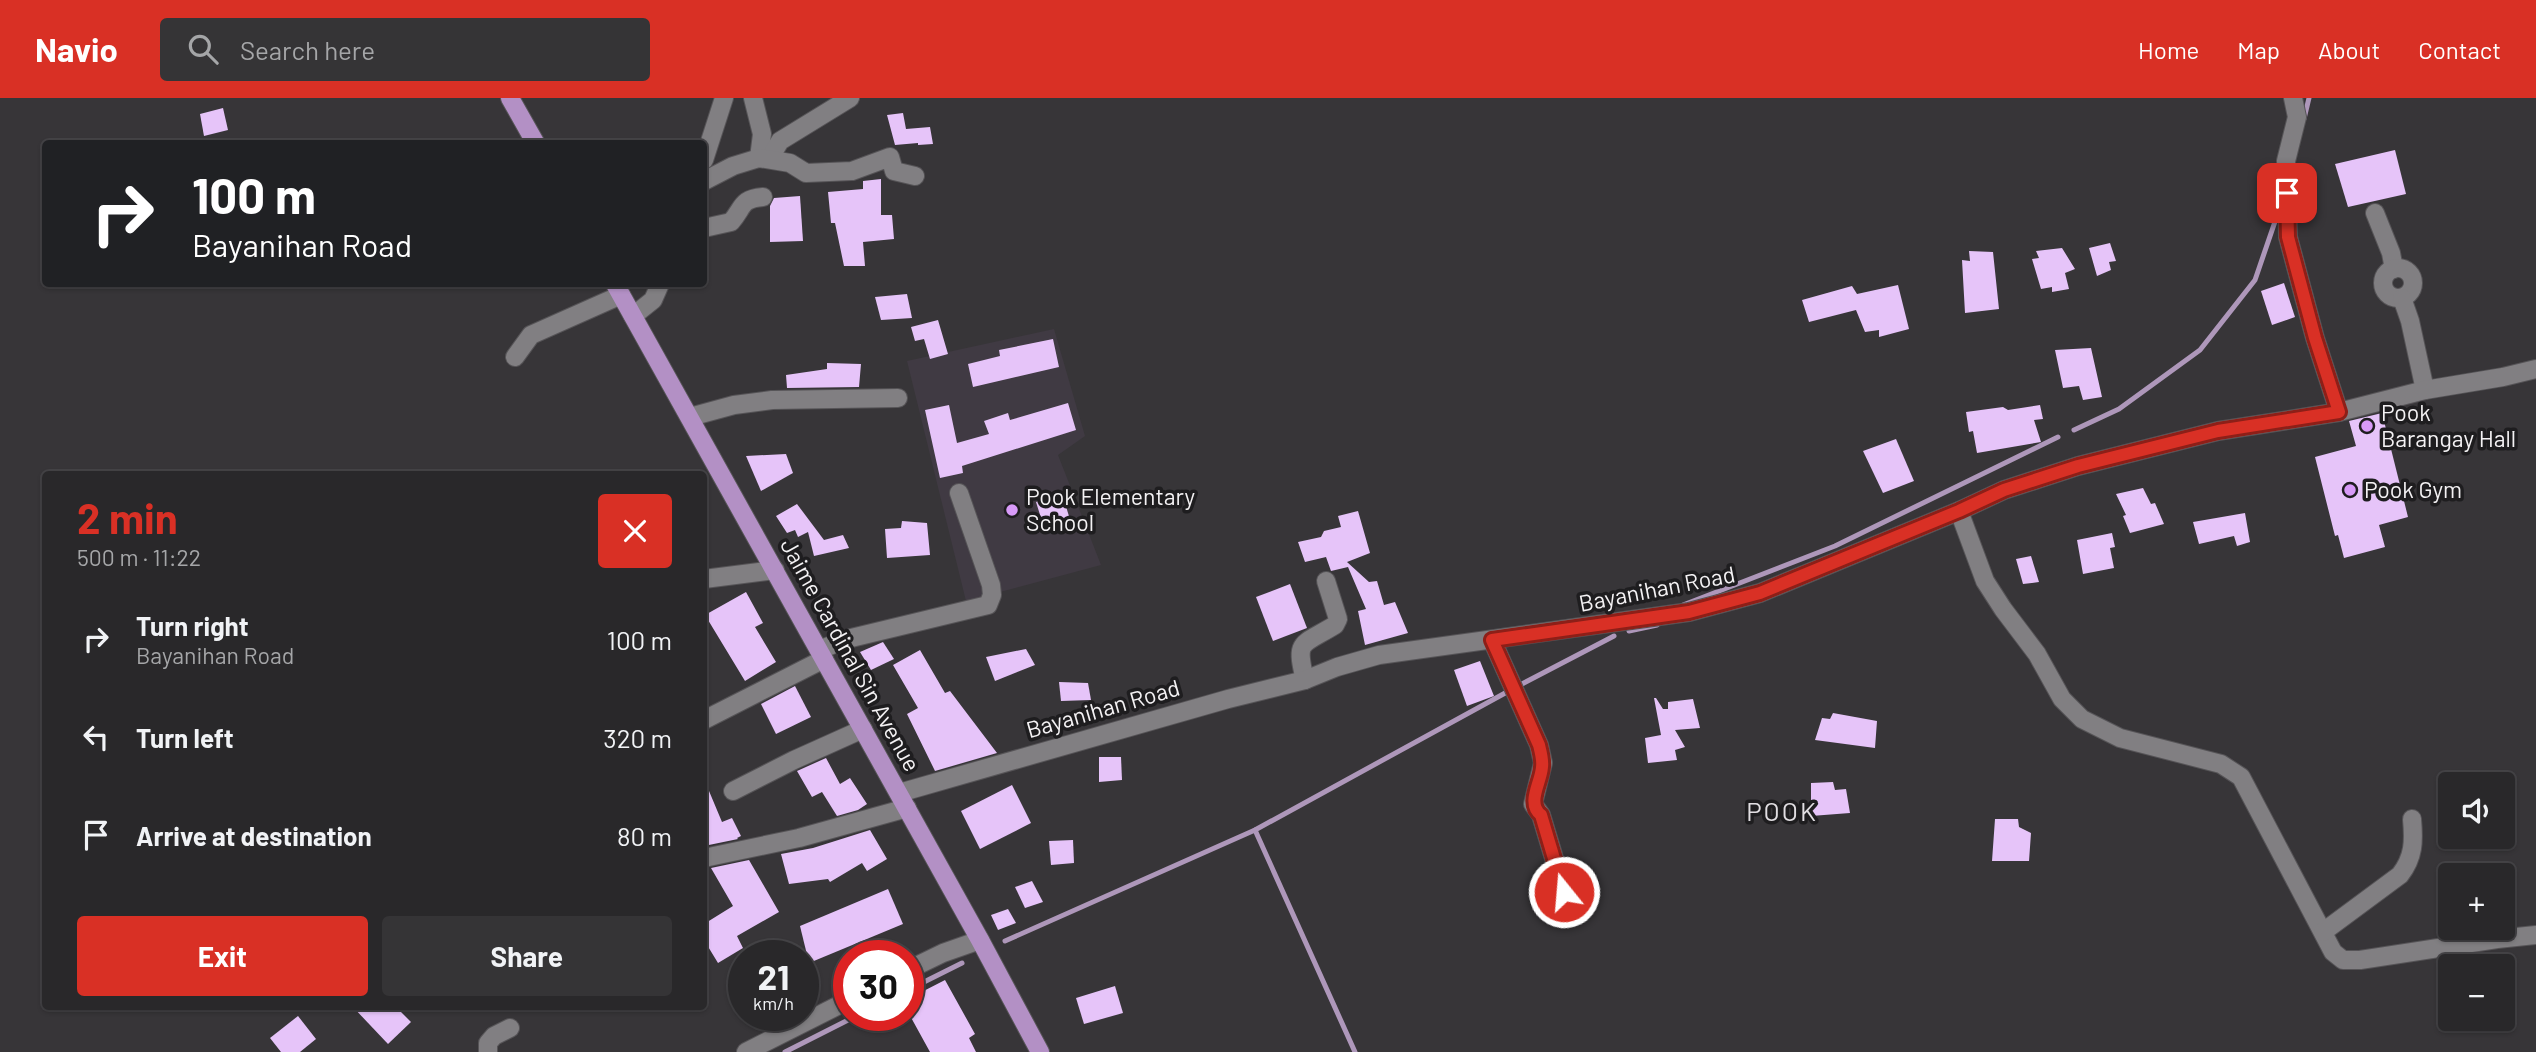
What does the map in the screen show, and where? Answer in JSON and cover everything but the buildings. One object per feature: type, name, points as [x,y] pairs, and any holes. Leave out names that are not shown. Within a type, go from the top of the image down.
[{"type":"main road","points":[[510,98],[534,140]]},
{"type":"main road","name":"Jaime Cardinal Sin Avenue","points":[[618,289],[1040,1052]]},
{"type":"street","points":[[707,151],[724,98]]},
{"type":"street","points":[[753,98],[765,158]]},
{"type":"street","points":[[765,158],[780,141],[850,98]]},
{"type":"street","points":[[2293,98],[2297,117],[2286,161],[2288,237],[2315,338],[2339,412]]},
{"type":"street","points":[[707,179],[733,166],[765,158],[790,163],[806,173],[852,172],[890,157],[894,171],[915,176]]},
{"type":"street","points":[[707,227],[731,222],[744,202],[763,197]]},
{"type":"street","points":[[2375,213],[2391,253],[2394,269],[2400,269],[2411,276],[2412,290],[2402,298],[2410,321],[2425,390]]},
{"type":"street","points":[[633,316],[653,300],[659,287]]},
{"type":"street","points":[[515,357],[531,335],[618,289]]},
{"type":"street","name":"Bayanihan Road","points":[[707,857],[799,838],[903,801],[1228,699],[1305,680],[1379,655],[1689,612],[1736,600],[1760,593],[2004,490],[2078,466],[2218,431],[2339,412],[2425,390],[2536,369]]},
{"type":"street","points":[[690,417],[734,405],[772,400],[898,398]]},
{"type":"street","points":[[707,718],[847,639],[988,605],[992,595],[991,585],[959,493]]},
{"type":"street","points":[[1959,511],[1985,581],[2037,654],[2062,699],[2082,719],[2120,738],[2221,764],[2241,777],[2333,952],[2343,960],[2360,960],[2536,935]]},
{"type":"street","points":[[707,579],[775,570]]},
{"type":"street","points":[[1305,680],[1299,654],[1302,646],[1335,625],[1338,619],[1325,581]]},
{"type":"street","points":[[1492,640],[1539,745],[1543,764],[1533,804],[1541,815],[1572,918]]},
{"type":"street","points":[[733,791],[863,729]]},
{"type":"street","points":[[2323,932],[2400,875],[2409,863],[2414,845],[2412,819]]},
{"type":"street","points":[[924,962],[980,940]]},
{"type":"street","points":[[746,1052],[833,1008]]},
{"type":"street","points":[[488,1052],[488,1042],[510,1028]]},
{"type":"shaded area","name":"Pook Elementary School","points":[[1054,329],[1085,436],[1058,455],[1101,565],[966,601],[907,361]]},
{"type":"waterway","points":[[2304,119],[2309,98]]},
{"type":"waterway","points":[[2074,430],[2119,409],[2200,350],[2255,280],[2280,207]]},
{"type":"waterway","points":[[1683,605],[1835,546],[2058,437]]},
{"type":"waterway","points":[[1629,631],[1657,625]]},
{"type":"waterway","points":[[1518,686],[1614,636]]},
{"type":"waterway","points":[[1005,941],[1255,830],[1507,692]]},
{"type":"waterway","points":[[1255,830],[1355,1052]]},
{"type":"waterway","points":[[924,982],[962,963]]},
{"type":"waterway","points":[[785,1052],[833,1028]]},
{"type":"place","name":"Pook Barangay Hall","points":[[2367,426]]},
{"type":"place","name":"Pook Gym","points":[[2350,490]]},
{"type":"place","name":"Pook Elementary School","points":[[1012,510]]},
{"type":"district","name":"POOK","points":[[1782,812]]},
{"type":"route","points":[[1564,892],[1541,815],[1533,804],[1543,764],[1539,745],[1492,640],[1689,612],[1760,593],[2004,490],[2078,466],[2218,431],[2339,412],[2315,338],[2288,237],[2287,193]]}]
